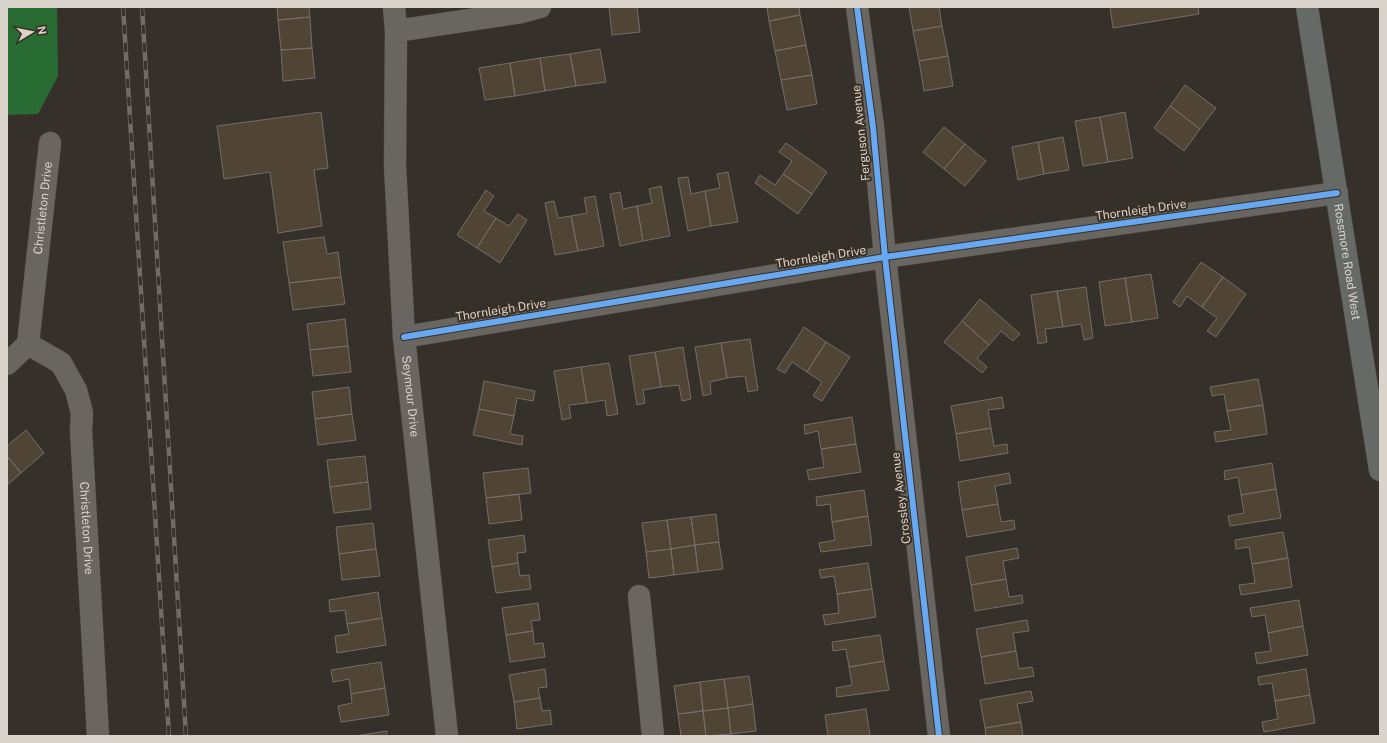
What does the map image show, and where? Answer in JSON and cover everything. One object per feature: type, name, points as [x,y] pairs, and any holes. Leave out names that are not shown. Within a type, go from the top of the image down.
[{"type":"main road","name":"Rossmore Road West","points":[[1307,7],[1380,470]]},
{"type":"street","name":"Seymour Drive","points":[[394,7],[396,31],[395,166],[404,337],[447,736]]},
{"type":"street","points":[[396,31],[522,12],[540,7]]},
{"type":"street","name":"Ferguson Avenue","points":[[857,7],[873,127],[885,257]]},
{"type":"street","name":"Christleton Drive","points":[[50,143],[28,344],[61,362],[76,390],[82,413],[98,736]]},
{"type":"street","name":"Thornleigh Drive","points":[[404,337],[885,257],[1337,193]]},
{"type":"street","name":"Crossley Avenue","points":[[885,257],[940,736]]},
{"type":"street","points":[[7,364],[28,344]]},
{"type":"street","points":[[639,596],[653,736]]},
{"type":"green space","points":[[7,7],[57,7],[58,76],[38,114],[7,115]]},
{"type":"building","points":[[277,7],[309,7],[310,17],[278,20]]},
{"type":"building","points":[[609,7],[637,7],[640,32],[612,35]]},
{"type":"building","points":[[767,7],[799,7],[800,15],[769,21]]},
{"type":"building","points":[[909,7],[939,7],[942,26],[913,31]]},
{"type":"building","points":[[1110,7],[1198,7],[1199,14],[1113,28]]},
{"type":"building","points":[[800,15],[806,45],[775,51],[769,21]]},
{"type":"building","points":[[310,17],[312,48],[281,50],[278,20]]},
{"type":"building","points":[[942,26],[948,56],[919,61],[913,31]]},
{"type":"building","points":[[806,45],[812,75],[781,80],[775,51]]},
{"type":"building","points":[[312,48],[315,78],[283,81],[281,50]]},
{"type":"building","points":[[600,49],[606,82],[576,86],[570,54]]},
{"type":"building","points":[[570,54],[576,86],[545,91],[540,58]]},
{"type":"building","points":[[948,56],[953,86],[924,91],[919,61]]},
{"type":"building","points":[[540,58],[545,91],[515,96],[510,63]]},
{"type":"building","points":[[510,63],[515,96],[485,100],[479,68]]},
{"type":"building","points":[[812,75],[817,104],[787,110],[781,80]]},
{"type":"building","points":[[1185,85],[1216,108],[1200,129],[1170,106]]},
{"type":"building","points":[[1170,106],[1200,129],[1184,151],[1154,128]]},
{"type":"building","points":[[321,112],[328,168],[314,170],[322,226],[278,233],[270,172],[224,179],[217,126]]},
{"type":"building","points":[[1125,112],[1133,158],[1108,162],[1100,117]]},
{"type":"building","points":[[1100,117],[1108,162],[1083,166],[1075,121]]},
{"type":"building","points":[[944,127],[965,144],[944,169],[923,152]]},
{"type":"building","points":[[1063,137],[1069,170],[1044,174],[1038,142]]},
{"type":"building","points":[[1038,142],[1044,174],[1018,180],[1012,147]]},
{"type":"building","points":[[786,143],[827,172],[812,194],[783,174],[792,161],[779,152]]},
{"type":"building","points":[[965,144],[986,161],[965,186],[944,169]]},
{"type":"building","points":[[728,172],[738,222],[711,226],[705,191],[720,188],[717,174]]},
{"type":"building","points":[[783,174],[812,194],[798,214],[755,183],[760,175],[775,185]]},
{"type":"building","points":[[688,177],[691,194],[705,191],[711,226],[688,231],[678,178]]},
{"type":"building","points":[[661,186],[670,236],[643,241],[637,206],[652,203],[649,189]]},
{"type":"building","points":[[486,190],[494,196],[484,211],[496,218],[477,248],[457,235]]},
{"type":"building","points":[[620,192],[623,209],[637,206],[643,241],[620,246],[610,194]]},
{"type":"building","points":[[595,196],[604,246],[578,251],[571,216],[587,213],[584,198]]},
{"type":"building","points":[[554,201],[558,218],[571,216],[578,251],[555,255],[545,203]]},
{"type":"building","points":[[518,214],[527,220],[500,263],[477,248],[496,218],[509,226]]},
{"type":"building","points":[[324,237],[327,254],[338,252],[341,277],[289,283],[283,242]]},
{"type":"building","points":[[1201,262],[1223,277],[1202,307],[1187,296],[1180,307],[1173,302]]},
{"type":"building","points":[[1151,274],[1158,318],[1132,322],[1125,278]]},
{"type":"building","points":[[341,277],[345,304],[293,310],[289,283]]},
{"type":"building","points":[[1223,277],[1246,294],[1216,337],[1207,331],[1217,318],[1202,307]]},
{"type":"building","points":[[1125,278],[1132,322],[1105,326],[1099,282]]},
{"type":"building","points":[[1086,287],[1093,338],[1084,340],[1081,324],[1063,327],[1057,291]]},
{"type":"building","points":[[1057,291],[1063,327],[1045,329],[1047,342],[1038,344],[1031,295]]},
{"type":"building","points":[[980,299],[1020,334],[1013,341],[1001,331],[989,345],[962,321]]},
{"type":"building","points":[[345,319],[348,346],[310,350],[307,324]]},
{"type":"building","points":[[962,321],[989,345],[977,358],[987,367],[982,373],[944,342]]},
{"type":"building","points":[[804,327],[826,342],[807,372],[792,362],[785,373],[777,369]]},
{"type":"building","points":[[750,339],[758,390],[748,392],[745,376],[727,378],[721,343]]},
{"type":"building","points":[[826,342],[850,357],[822,401],[813,396],[822,382],[807,372]]},
{"type":"building","points":[[721,343],[727,378],[710,382],[711,394],[703,396],[695,347]]},
{"type":"building","points":[[348,346],[351,372],[313,376],[310,350]]},
{"type":"building","points":[[683,347],[691,399],[682,401],[679,385],[661,387],[655,352]]},
{"type":"building","points":[[655,352],[661,387],[643,390],[645,403],[637,405],[629,356]]},
{"type":"building","points":[[609,363],[618,414],[607,416],[605,400],[587,403],[581,367]]},
{"type":"building","points":[[581,367],[587,403],[569,405],[571,418],[562,420],[554,371]]},
{"type":"building","points":[[1258,379],[1263,405],[1227,411],[1224,394],[1212,396],[1210,387]]},
{"type":"building","points":[[484,381],[535,391],[533,401],[517,398],[514,416],[479,409]]},
{"type":"building","points":[[349,387],[352,414],[315,419],[312,392]]},
{"type":"building","points":[[1002,397],[1004,408],[988,410],[991,428],[956,434],[951,406]]},
{"type":"building","points":[[1263,405],[1267,434],[1216,442],[1214,432],[1231,430],[1227,411]]},
{"type":"building","points":[[479,409],[514,416],[510,434],[523,436],[522,445],[473,435]]},
{"type":"building","points":[[352,414],[356,440],[318,445],[315,419]]},
{"type":"building","points":[[852,417],[856,444],[821,449],[818,431],[805,434],[804,425]]},
{"type":"building","points":[[991,428],[994,446],[1007,444],[1008,453],[960,461],[956,434]]},
{"type":"building","points":[[26,430],[44,453],[21,473],[7,456],[7,446]]},
{"type":"building","points":[[856,444],[861,472],[809,480],[807,470],[824,467],[821,449]]},
{"type":"building","points":[[7,456],[21,473],[7,485]]},
{"type":"building","points":[[365,456],[368,482],[330,487],[327,460]]},
{"type":"building","points":[[1272,463],[1276,489],[1241,495],[1238,477],[1225,480],[1224,471]]},
{"type":"building","points":[[528,468],[531,493],[486,498],[483,473]]},
{"type":"building","points":[[1009,473],[1011,483],[995,486],[998,504],[962,510],[958,482]]},
{"type":"building","points":[[368,482],[371,509],[334,513],[330,487]]},
{"type":"building","points":[[1276,489],[1281,518],[1230,526],[1228,516],[1244,513],[1241,495]]},
{"type":"building","points":[[864,490],[868,516],[832,522],[830,504],[817,506],[816,497]]},
{"type":"building","points":[[519,494],[522,520],[489,524],[486,498]]},
{"type":"building","points":[[998,504],[1001,522],[1014,520],[1015,529],[967,537],[962,510]]},
{"type":"building","points":[[716,514],[719,542],[695,545],[691,517]]},
{"type":"building","points":[[868,516],[872,545],[821,552],[819,543],[835,540],[832,522]]},
{"type":"building","points":[[691,517],[695,545],[671,549],[667,520]]},
{"type":"building","points":[[667,520],[671,549],[646,552],[642,523]]},
{"type":"building","points":[[373,523],[376,549],[339,554],[336,527]]},
{"type":"building","points":[[1283,532],[1288,558],[1252,564],[1249,547],[1236,549],[1235,540]]},
{"type":"building","points":[[524,535],[526,552],[517,553],[518,563],[492,567],[488,540]]},
{"type":"building","points":[[719,542],[723,569],[698,572],[695,545]]},
{"type":"building","points":[[695,545],[698,572],[674,575],[671,549]]},
{"type":"building","points":[[1017,548],[1019,558],[1003,561],[1006,579],[971,585],[966,557]]},
{"type":"building","points":[[376,549],[380,576],[342,580],[339,554]]},
{"type":"building","points":[[671,549],[674,575],[649,578],[646,552]]},
{"type":"building","points":[[1288,558],[1292,587],[1241,595],[1239,585],[1255,583],[1252,564]]},
{"type":"building","points":[[518,563],[520,576],[529,575],[531,589],[496,593],[492,567]]},
{"type":"building","points":[[868,563],[872,589],[837,594],[834,576],[821,578],[819,570]]},
{"type":"building","points":[[1006,579],[1009,597],[1022,595],[1023,603],[975,611],[971,585]]},
{"type":"building","points":[[872,589],[876,617],[825,625],[823,615],[839,613],[837,594]]},
{"type":"building","points":[[378,592],[382,618],[347,624],[345,610],[330,612],[329,600]]},
{"type":"building","points":[[1299,600],[1303,626],[1268,633],[1265,615],[1252,617],[1250,608]]},
{"type":"building","points":[[538,603],[540,620],[531,621],[533,631],[506,635],[502,608]]},
{"type":"building","points":[[382,618],[386,645],[337,653],[335,636],[349,634],[347,624]]},
{"type":"building","points":[[1027,620],[1029,631],[1013,633],[1016,651],[981,657],[976,629]]},
{"type":"building","points":[[1303,626],[1308,655],[1257,664],[1255,653],[1271,651],[1268,633]]},
{"type":"building","points":[[533,631],[534,644],[543,643],[545,657],[510,662],[506,635]]},
{"type":"building","points":[[880,635],[884,661],[849,667],[846,649],[833,651],[832,642]]},
{"type":"building","points":[[1016,651],[1019,669],[1032,667],[1034,676],[985,684],[981,657]]},
{"type":"building","points":[[884,661],[889,690],[837,697],[836,688],[852,685],[849,667]]},
{"type":"building","points":[[381,662],[385,688],[351,694],[349,679],[333,682],[331,670]]},
{"type":"building","points":[[545,669],[547,687],[538,688],[540,698],[514,702],[509,675]]},
{"type":"building","points":[[1306,669],[1310,695],[1275,701],[1272,683],[1259,685],[1258,677]]},
{"type":"building","points":[[749,676],[753,704],[728,708],[724,679]]},
{"type":"building","points":[[724,679],[728,708],[703,711],[700,682]]},
{"type":"building","points":[[700,682],[703,711],[678,714],[674,686]]},
{"type":"building","points":[[385,688],[389,715],[341,722],[338,706],[352,703],[351,694]]},
{"type":"building","points":[[1031,691],[1033,701],[1017,704],[1021,722],[985,728],[980,700]]},
{"type":"building","points":[[1310,695],[1315,723],[1264,732],[1262,722],[1278,719],[1275,701]]},
{"type":"building","points":[[540,698],[542,711],[550,710],[552,724],[517,729],[514,702]]},
{"type":"building","points":[[753,704],[756,731],[731,734],[728,708]]},
{"type":"building","points":[[728,708],[731,734],[706,736],[703,711]]},
{"type":"building","points":[[866,709],[870,736],[828,736],[825,715]]},
{"type":"building","points":[[703,711],[706,736],[681,736],[678,714]]},
{"type":"building","points":[[1021,722],[1023,736],[986,736],[985,728]]},
{"type":"building","points":[[387,731],[387,736],[355,736]]},
{"type":"railway","points":[[123,7],[169,736]]},
{"type":"railway","points":[[142,7],[186,736]]},
{"type":"cycle path","points":[[857,7],[873,127],[885,257],[939,736]]},
{"type":"cycle path","points":[[404,337],[885,257],[1337,193]]}]
